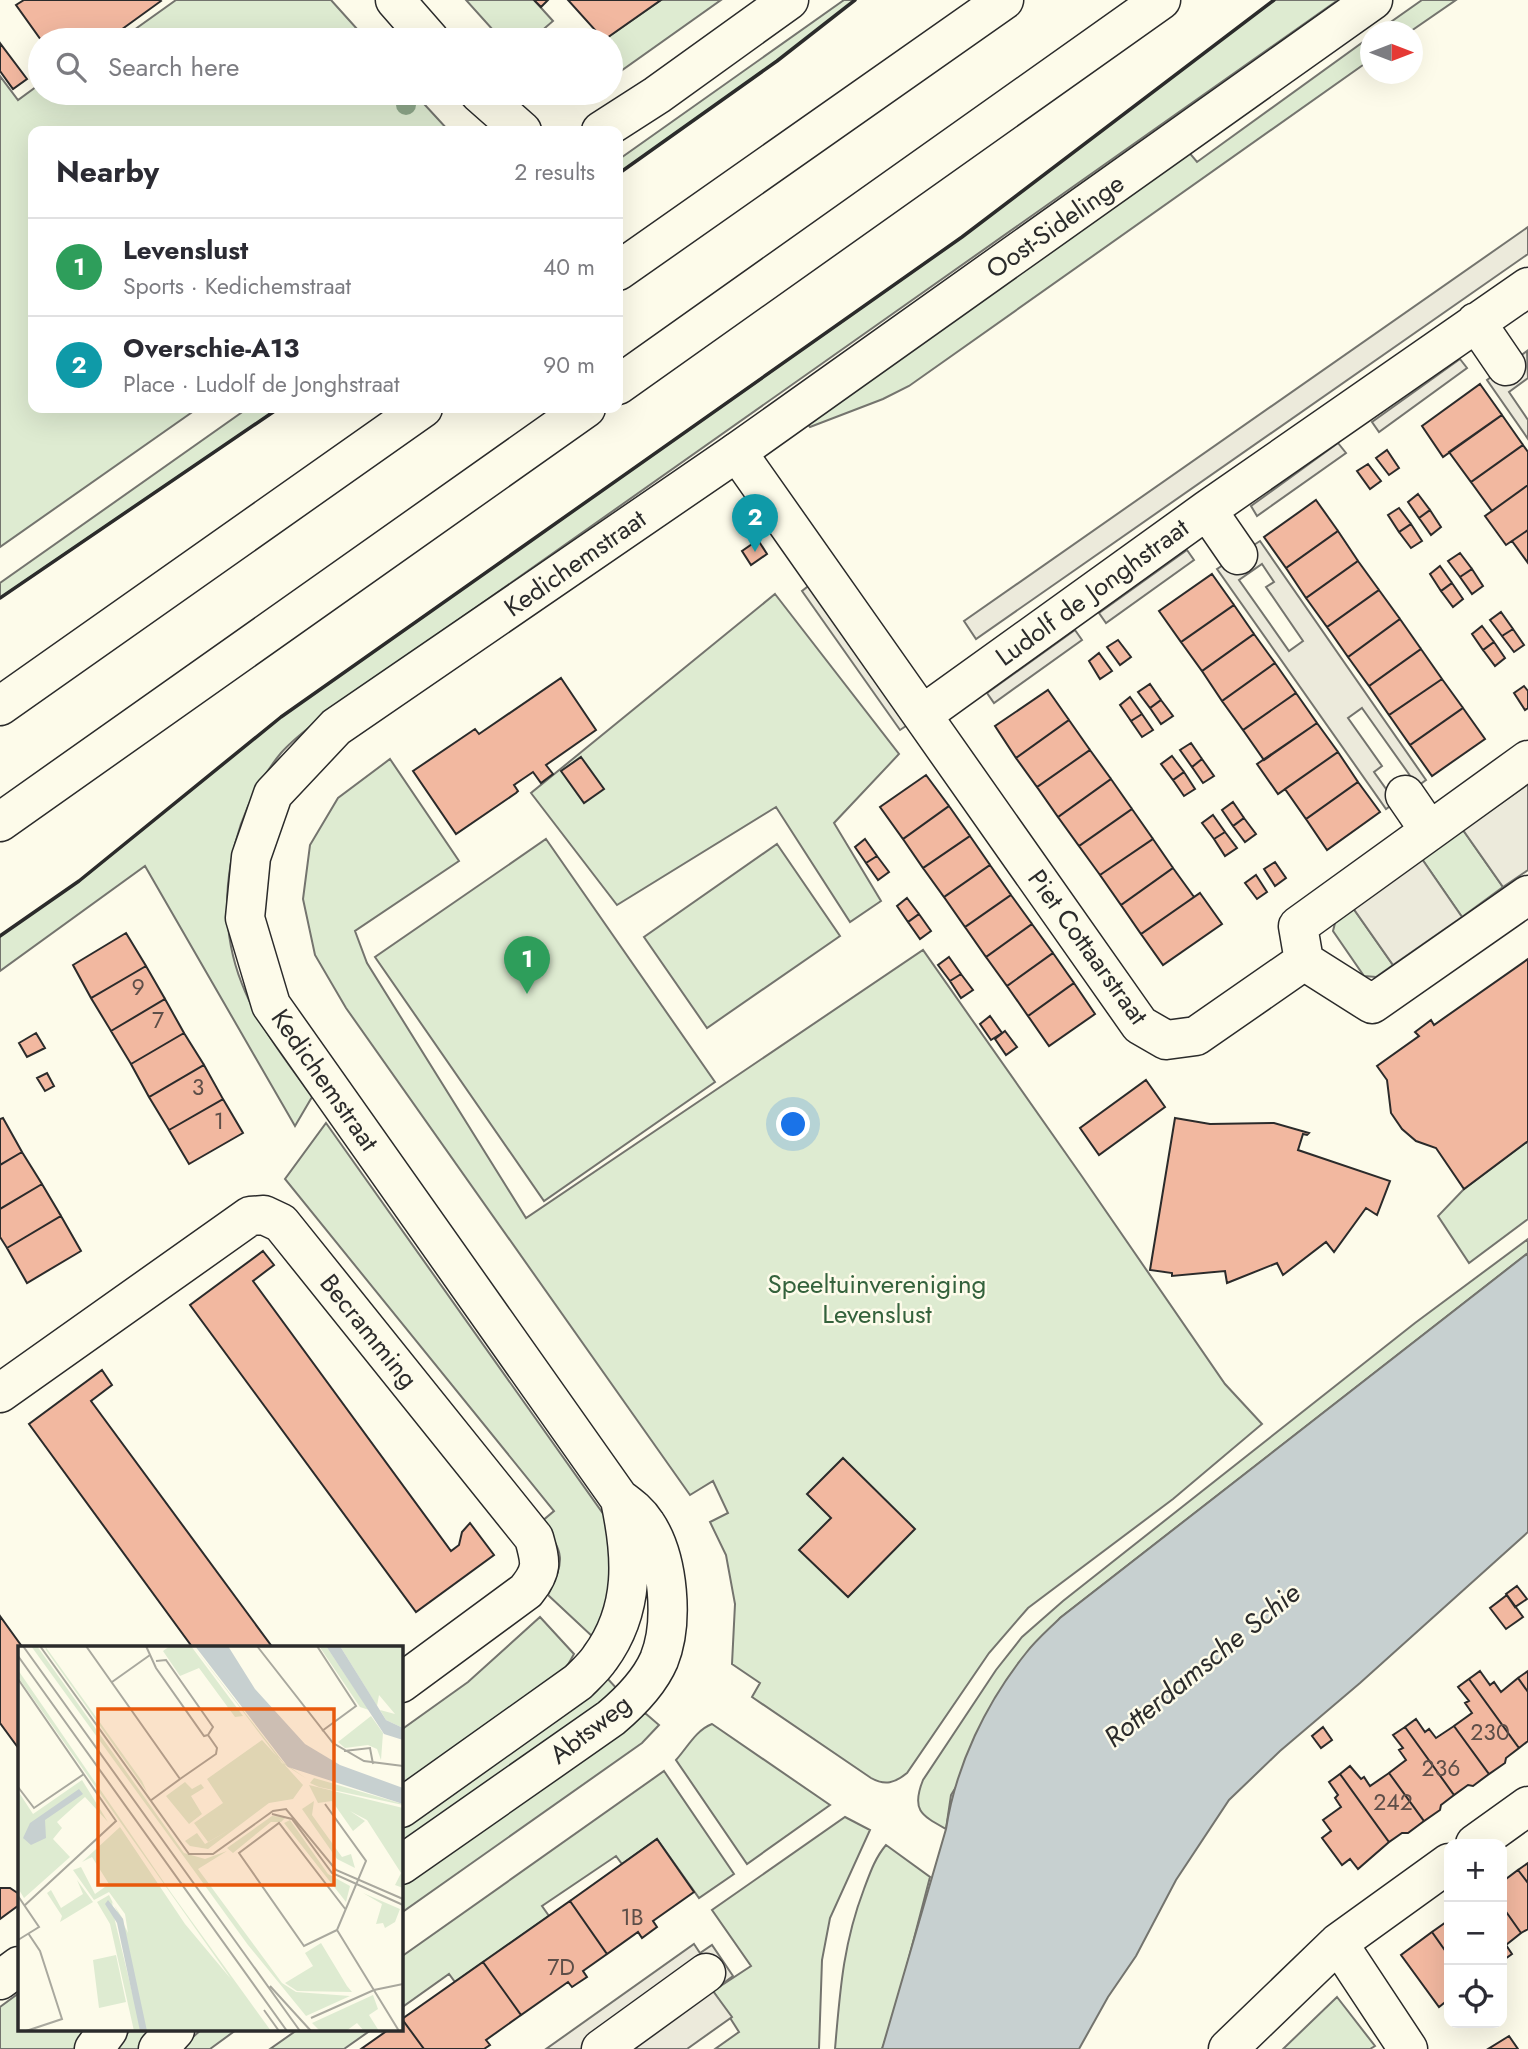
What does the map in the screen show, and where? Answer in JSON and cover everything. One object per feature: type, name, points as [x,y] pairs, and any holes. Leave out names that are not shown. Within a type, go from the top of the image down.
[{"type":"main road","points":[[395,0],[420,28]]},
{"type":"main road","points":[[609,126],[657,95],[789,0]]},
{"type":"main road","points":[[623,267],[1004,0]]},
{"type":"main road","points":[[623,381],[1161,0]]},
{"type":"main road","name":"Oost-Sidelinge","points":[[737,452],[1373,0]]},
{"type":"main road","points":[[493,105],[516,126]]},
{"type":"main road","name":"Ludolf de Jonghstraat","points":[[922,715],[1207,510],[1528,287]]},
{"type":"main road","points":[[1476,322],[1506,366]]},
{"type":"main road","points":[[0,706],[416,413]]},
{"type":"main road","points":[[0,822],[579,413]]},
{"type":"main road","points":[[737,452],[922,715]]},
{"type":"main road","name":"Kedichemstraat","points":[[619,1498],[271,1005],[245,918],[251,856],[273,793],[336,727],[737,452]]},
{"type":"main road","points":[[1207,510],[1238,555]]},
{"type":"main road","name":"Piet Cottaarstraat","points":[[922,715],[1140,1025],[1166,1040],[1196,1036],[1304,961]]},
{"type":"main road","points":[[1528,760],[1298,926],[1304,961],[1372,1004],[1528,895]]},
{"type":"main road","points":[[1405,795],[1429,830]]},
{"type":"main road","name":"Becramming","points":[[0,1394],[250,1216],[264,1215],[281,1223],[534,1538],[539,1556],[538,1576],[526,1591],[402,1683]]},
{"type":"main road","name":"Abtsweg","points":[[402,1807],[578,1682],[601,1658],[616,1629],[628,1580],[628,1538],[619,1498]]},
{"type":"main road","name":"Abtsweg","points":[[402,1864],[611,1718],[646,1683],[660,1658],[666,1637],[666,1580],[648,1526],[636,1511],[619,1498]]},
{"type":"main road","points":[[1482,1839],[1528,1806]]},
{"type":"main road","points":[[1228,2049],[1234,2040],[1338,1944],[1444,1867]]},
{"type":"main road","points":[[1338,1944],[1408,2049]]},
{"type":"main road","points":[[0,1980],[18,1967]]},
{"type":"main road","points":[[601,2049],[706,1973]]},
{"type":"main road","points":[[94,2049],[107,2032]]},
{"type":"main road","points":[[158,2049],[174,2032]]},
{"type":"green space","points":[[176,0],[331,0],[356,28],[137,28]]},
{"type":"green space","points":[[466,0],[534,0],[553,21],[545,28],[491,28]]},
{"type":"green space","points":[[661,0],[721,0],[623,69],[621,28]]},
{"type":"green space","points":[[844,0],[855,0],[777,61],[623,170],[623,156]]},
{"type":"green space","points":[[1274,0],[1338,0],[329,711],[281,753],[263,778],[238,834],[227,894],[228,925],[242,984],[256,1014],[312,1097],[295,1126],[145,866],[0,971],[0,936],[79,881],[281,717],[962,237]]},
{"type":"green space","points":[[1422,0],[1456,0],[1423,23],[1392,21]]},
{"type":"green space","points":[[1360,44],[1360,67],[909,386],[810,427],[807,423],[1188,151],[1197,162]]},
{"type":"green space","points":[[0,76],[18,100],[28,93],[28,105],[425,105],[444,126],[28,126],[28,413],[191,413],[0,547]]},
{"type":"green space","points":[[241,413],[272,413],[0,598],[0,583]]},
{"type":"green space","points":[[775,594],[899,754],[834,823],[881,901],[850,922],[776,807],[617,905],[531,793]]},
{"type":"green space","name":"Speeltuinvereniging Levenslust","points":[[390,759],[459,861],[355,931],[367,963],[526,1218],[923,950],[1225,1384],[1262,1424],[1173,1499],[1028,1608],[989,1653],[907,1773],[898,1779],[885,1783],[871,1778],[752,1697],[760,1683],[732,1664],[735,1604],[726,1555],[710,1522],[728,1513],[713,1481],[690,1495],[346,1008],[315,955],[303,899],[310,845],[338,798]]},
{"type":"green space","points":[[1463,830],[1503,887],[1462,917],[1422,859]]},
{"type":"green space","points":[[546,839],[715,1082],[544,1201],[375,957]]},
{"type":"green space","points":[[777,844],[840,936],[707,1028],[644,937]]},
{"type":"green space","points":[[1353,908],[1393,965],[1376,977],[1364,976],[1333,931],[1336,919]]},
{"type":"green space","points":[[326,1123],[604,1515],[616,1547],[614,1586],[594,1638],[548,1595],[560,1565],[560,1557],[555,1542],[541,1522],[554,1511],[285,1179]]},
{"type":"green space","points":[[1528,1141],[1528,1219],[1469,1263],[1438,1216],[1464,1189]]},
{"type":"green space","points":[[1528,1239],[1528,1253],[1060,1618],[951,1795],[946,1829],[925,1815],[918,1805],[923,1780],[996,1670],[1022,1637],[1063,1601],[1415,1323]]},
{"type":"green space","points":[[540,1617],[574,1654],[565,1670],[402,1784],[402,1729],[468,1682]]},
{"type":"green space","points":[[607,1678],[619,1691],[402,1848],[402,1825]]},
{"type":"green space","points":[[645,1713],[659,1725],[642,1743],[402,1912],[402,1885]]},
{"type":"green space","points":[[712,1724],[830,1805],[747,1864],[676,1760],[696,1735]]},
{"type":"green space","points":[[664,1771],[734,1874],[699,1898],[657,1839],[622,1864],[616,1856],[542,1906],[549,1916],[455,1982],[449,1974],[402,2007],[402,1956]]},
{"type":"green space","points":[[845,1817],[870,1830],[830,1918],[822,1960],[819,2049],[715,2049],[739,2032],[713,1991],[751,1966],[712,1910]]},
{"type":"green space","points":[[886,1845],[930,1877],[892,2023],[882,2049],[835,2049],[841,1987],[851,1929],[871,1871]]},
{"type":"green space","points":[[18,1994],[18,2032],[83,2032],[74,2049],[0,2049],[0,2007]]},
{"type":"green space","points":[[1337,1997],[1375,2046],[1370,2049],[1283,2049]]},
{"type":"green space","points":[[128,2032],[155,2032],[139,2049],[115,2049]]},
{"type":"green space","points":[[199,2032],[233,2032],[210,2049],[179,2049]]},
{"type":"green space","points":[[294,2032],[368,2032],[344,2049],[270,2049]]},
{"type":"shaded area","points":[[1528,227],[1528,254],[976,639],[964,621]]},
{"type":"shaded area","points":[[1527,351],[1528,378],[1509,392],[1528,420],[1528,439],[1487,380]]},
{"type":"shaded area","points":[[1460,359],[1467,368],[1379,432],[1372,422]]},
{"type":"shaded area","points":[[1338,443],[1346,453],[1257,516],[1251,506]]},
{"type":"shaded area","points":[[1260,541],[1426,780],[1386,809],[1217,569]],"holes":[[[1262,564],[1274,582],[1266,587],[1303,641],[1289,651],[1239,580]],[[1362,708],[1411,777],[1389,793],[1374,772],[1382,766],[1348,718]]]},
{"type":"shaded area","points":[[1187,550],[1194,560],[1106,623],[1099,613]]},
{"type":"shaded area","points":[[811,584],[909,724],[900,730],[802,591]]},
{"type":"shaded area","points":[[1075,630],[1082,640],[994,703],[987,693]]},
{"type":"shaded area","points":[[1528,784],[1528,870],[1503,887],[1463,830]]},
{"type":"shaded area","points":[[1422,859],[1462,917],[1393,965],[1353,908]]},
{"type":"shaded area","points":[[694,1944],[700,1953],[712,1945],[733,1976],[713,1991],[732,2017],[687,2049],[546,2049]]},
{"type":"water","name":"Rotterdamsche Schie","points":[[1528,1253],[1528,1532],[1280,1751],[1229,1800],[1176,1880],[1136,1956],[1108,1997],[1079,2049],[882,2049],[965,1758],[998,1693],[1030,1648],[1060,1618]]},
{"type":"building","points":[[24,0],[161,1],[124,28],[32,28],[16,5]]},
{"type":"building","points":[[534,0],[548,0],[541,7]]},
{"type":"building","points":[[568,0],[661,0],[621,28],[593,28]]},
{"type":"building","points":[[0,43],[27,79],[13,89],[0,71]]},
{"type":"building","points":[[1480,384],[1502,415],[1443,457],[1422,426]]},
{"type":"building","points":[[1502,415],[1523,445],[1471,482],[1449,452]]},
{"type":"building","points":[[1523,445],[1528,452],[1528,485],[1492,511],[1471,482]]},
{"type":"building","points":[[1387,450],[1399,468],[1389,475],[1376,458]]},
{"type":"building","points":[[1368,464],[1381,481],[1370,489],[1357,471]]},
{"type":"building","points":[[1528,485],[1528,530],[1506,545],[1485,516]]},
{"type":"building","points":[[1418,494],[1430,510],[1419,518],[1408,502]]},
{"type":"building","points":[[1316,500],[1338,531],[1286,568],[1264,537]]},
{"type":"building","points":[[1399,508],[1411,524],[1399,532],[1388,515]]},
{"type":"building","points":[[1430,510],[1441,527],[1431,535],[1419,518]]},
{"type":"building","points":[[1411,524],[1422,541],[1411,548],[1399,532]]},
{"type":"building","points":[[1528,530],[1528,563],[1512,541]]},
{"type":"building","points":[[1338,531],[1358,561],[1306,598],[1286,568]]},
{"type":"building","points":[[758,540],[767,554],[751,565],[742,551]]},
{"type":"building","points":[[1460,553],[1472,569],[1460,577],[1448,561]]},
{"type":"building","points":[[1358,561],[1379,590],[1327,627],[1306,598]]},
{"type":"building","points":[[1440,566],[1452,583],[1441,591],[1430,574]]},
{"type":"building","points":[[1472,569],[1483,586],[1472,594],[1460,577]]},
{"type":"building","points":[[1212,574],[1234,605],[1181,642],[1159,611]]},
{"type":"building","points":[[1452,583],[1463,599],[1453,607],[1441,591]]},
{"type":"building","points":[[1379,590],[1400,619],[1348,657],[1327,627]]},
{"type":"building","points":[[1234,605],[1254,634],[1202,671],[1181,642]]},
{"type":"building","points":[[1501,612],[1513,629],[1502,636],[1490,620]]},
{"type":"building","points":[[1400,619],[1421,649],[1369,686],[1348,657]]},
{"type":"building","points":[[1482,626],[1494,642],[1483,650],[1472,634]]},
{"type":"building","points":[[1513,629],[1524,645],[1514,652],[1502,636]]},
{"type":"building","points":[[1254,634],[1275,663],[1222,701],[1202,671]]},
{"type":"building","points":[[1118,640],[1131,657],[1120,665],[1107,647]]},
{"type":"building","points":[[1494,642],[1505,658],[1495,666],[1483,650]]},
{"type":"building","points":[[1421,649],[1442,679],[1389,715],[1369,686]]},
{"type":"building","points":[[1099,653],[1112,671],[1100,679],[1089,661]]},
{"type":"building","points":[[1275,663],[1296,693],[1243,730],[1222,701]]},
{"type":"building","points":[[561,678],[596,730],[546,765],[553,774],[541,783],[533,772],[514,785],[518,791],[516,793],[456,834],[413,771],[475,729],[479,734]]},
{"type":"building","points":[[1442,679],[1463,708],[1410,745],[1389,715]]},
{"type":"building","points":[[1150,684],[1161,700],[1150,708],[1138,692]]},
{"type":"building","points":[[1524,686],[1528,691],[1528,708],[1525,710],[1514,693]]},
{"type":"building","points":[[1048,690],[1069,720],[1016,758],[995,726]]},
{"type":"building","points":[[1296,693],[1317,723],[1264,760],[1243,730]]},
{"type":"building","points":[[1130,697],[1142,714],[1131,721],[1120,705]]},
{"type":"building","points":[[1161,700],[1173,716],[1161,724],[1150,708]]},
{"type":"building","points":[[1463,708],[1485,739],[1432,776],[1410,745]]},
{"type":"building","points":[[1142,714],[1153,730],[1142,737],[1131,721]]},
{"type":"building","points":[[1069,720],[1090,750],[1037,787],[1016,758]]},
{"type":"building","points":[[1317,723],[1338,752],[1278,794],[1257,764]]},
{"type":"building","points":[[1191,743],[1202,759],[1192,767],[1180,750]]},
{"type":"building","points":[[1090,750],[1111,779],[1058,817],[1037,787]]},
{"type":"building","points":[[1338,752],[1358,782],[1306,819],[1285,789]]},
{"type":"building","points":[[1172,756],[1184,772],[1173,780],[1161,764]]},
{"type":"building","points":[[581,757],[604,789],[584,803],[561,771]]},
{"type":"building","points":[[1202,759],[1214,776],[1203,783],[1192,767]]},
{"type":"building","points":[[1184,772],[1195,789],[1184,796],[1173,780]]},
{"type":"building","points":[[926,775],[949,806],[903,839],[880,807]]},
{"type":"building","points":[[1111,779],[1132,809],[1079,846],[1058,817]]},
{"type":"building","points":[[1358,782],[1380,812],[1327,850],[1306,819]]},
{"type":"building","points":[[1233,802],[1244,818],[1233,826],[1222,810]]},
{"type":"building","points":[[949,806],[970,836],[923,868],[903,839]]},
{"type":"building","points":[[1132,809],[1153,839],[1100,875],[1079,846]]},
{"type":"building","points":[[1213,815],[1225,832],[1214,839],[1202,823]]},
{"type":"building","points":[[1244,818],[1256,834],[1245,842],[1233,826]]},
{"type":"building","points":[[1225,832],[1237,848],[1225,856],[1214,839]]},
{"type":"building","points":[[970,836],[990,865],[944,897],[923,868]]},
{"type":"building","points":[[865,839],[877,856],[866,863],[855,847]]},
{"type":"building","points":[[1153,839],[1173,868],[1121,905],[1100,875]]},
{"type":"building","points":[[877,856],[889,872],[878,880],[866,863]]},
{"type":"building","points":[[1275,862],[1286,878],[1275,886],[1264,869]]},
{"type":"building","points":[[990,865],[1011,895],[965,927],[944,897]]},
{"type":"building","points":[[1173,868],[1194,897],[1141,934],[1121,905]]},
{"type":"building","points":[[1256,875],[1267,892],[1257,899],[1245,883]]},
{"type":"building","points":[[1200,893],[1222,924],[1163,965],[1141,934]]},
{"type":"building","points":[[1011,895],[1032,924],[986,957],[965,927]]},
{"type":"building","points":[[907,898],[919,914],[908,922],[897,906]]},
{"type":"building","points":[[919,914],[931,931],[920,939],[908,922]]},
{"type":"building","points":[[1032,924],[1053,953],[1007,986],[986,957]]},
{"type":"building","points":[[126,933],[146,966],[91,998],[73,965]]},
{"type":"building","points":[[1053,953],[1074,983],[1028,1016],[1007,986]]},
{"type":"building","points":[[949,957],[961,974],[950,981],[938,965]]},
{"type":"building","points":[[1528,959],[1528,1141],[1464,1189],[1436,1148],[1416,1141],[1402,1129],[1391,1113],[1387,1080],[1377,1066],[1419,1036],[1415,1032],[1431,1020],[1434,1025]]},
{"type":"building","points":[[146,966],[165,999],[111,1031],[91,998]]},
{"type":"building","points":[[961,974],[973,990],[961,998],[950,981]]},
{"type":"building","points":[[1074,983],[1095,1014],[1049,1046],[1028,1016]]},
{"type":"building","points":[[165,999],[184,1033],[131,1064],[111,1031]]},
{"type":"building","points":[[990,1016],[1002,1033],[991,1040],[980,1024]]},
{"type":"building","points":[[1005,1031],[1017,1047],[1006,1055],[995,1039]]},
{"type":"building","points":[[36,1033],[45,1048],[27,1057],[19,1043]]},
{"type":"building","points":[[184,1033],[204,1065],[149,1097],[131,1064]]},
{"type":"building","points":[[204,1065],[223,1099],[169,1130],[149,1097]]},
{"type":"building","points":[[47,1073],[54,1086],[45,1091],[37,1078]]},
{"type":"building","points":[[1146,1080],[1165,1107],[1099,1155],[1080,1128]]},
{"type":"building","points":[[223,1099],[243,1133],[189,1164],[169,1130]]},
{"type":"building","points":[[3,1118],[22,1152],[0,1165],[0,1119]]},
{"type":"building","points":[[1175,1118],[1210,1124],[1274,1123],[1309,1133],[1303,1134],[1298,1150],[1390,1181],[1377,1215],[1366,1208],[1334,1252],[1326,1242],[1283,1275],[1277,1263],[1227,1283],[1225,1271],[1172,1276],[1172,1273],[1150,1270]]},
{"type":"building","points":[[22,1152],[42,1184],[0,1209],[0,1165]]},
{"type":"building","points":[[42,1184],[61,1216],[7,1248],[0,1237],[0,1209]]},
{"type":"building","points":[[61,1216],[81,1251],[27,1283],[7,1248]]},
{"type":"building","points":[[263,1251],[274,1265],[253,1281],[451,1551],[459,1545],[462,1532],[470,1523],[494,1555],[416,1612],[190,1305]]},
{"type":"building","points":[[102,1370],[112,1385],[91,1401],[272,1646],[192,1646],[29,1424]]},
{"type":"building","points":[[843,1458],[915,1529],[848,1597],[799,1550],[831,1518],[807,1494]]},
{"type":"building","points":[[1517,1586],[1527,1599],[1515,1607],[1506,1594]]},
{"type":"building","points":[[1507,1595],[1523,1617],[1506,1629],[1490,1608]]},
{"type":"building","points":[[0,1616],[22,1646],[18,1646],[18,1748],[0,1723]]},
{"type":"building","points":[[1480,1671],[1490,1685],[1494,1682],[1501,1692],[1518,1678],[1528,1692],[1528,1741],[1519,1748],[1469,1679]]},
{"type":"building","points":[[1528,1671],[1528,1692],[1518,1678]]},
{"type":"building","points":[[1469,1679],[1519,1748],[1506,1758],[1505,1763],[1489,1774],[1454,1726],[1472,1713],[1465,1703],[1469,1701],[1458,1687]]},
{"type":"building","points":[[1416,1719],[1425,1732],[1429,1729],[1436,1738],[1454,1726],[1489,1774],[1454,1795],[1405,1727]]},
{"type":"building","points":[[1323,1727],[1332,1740],[1321,1748],[1312,1736]]},
{"type":"building","points":[[1405,1727],[1454,1795],[1441,1805],[1440,1810],[1424,1821],[1389,1773],[1406,1760],[1399,1750],[1403,1748],[1393,1735]]},
{"type":"building","points":[[1350,1766],[1361,1779],[1364,1777],[1370,1786],[1389,1773],[1424,1821],[1389,1842],[1340,1774]]},
{"type":"building","points":[[1340,1774],[1389,1842],[1358,1869],[1350,1859],[1342,1865],[1322,1838],[1331,1831],[1323,1820],[1341,1807],[1335,1798],[1338,1795],[1329,1782]]},
{"type":"building","points":[[657,1839],[694,1892],[653,1921],[657,1927],[642,1938],[638,1932],[607,1954],[570,1901]]},
{"type":"building","points":[[1528,1863],[1528,1883],[1518,1870]]},
{"type":"building","points":[[1518,1870],[1528,1883],[1528,1929],[1521,1933],[1507,1913],[1507,1878]]},
{"type":"building","points":[[0,1888],[10,1888],[18,1893],[18,1906],[0,1919]]},
{"type":"building","points":[[570,1901],[607,1954],[583,1971],[587,1977],[572,1987],[568,1982],[521,2015],[483,1962]]},
{"type":"building","points":[[1507,1913],[1521,1933],[1507,1944]]},
{"type":"building","points":[[1444,1924],[1444,1949],[1432,1932]]},
{"type":"building","points":[[1432,1932],[1444,1949],[1444,2003],[1439,2007],[1401,1955]]},
{"type":"building","points":[[483,1962],[521,2015],[486,2040],[490,2045],[484,2049],[424,2049],[402,2019]]},
{"type":"building","points":[[402,2019],[424,2049],[361,2049],[385,2032],[402,2032]]},
{"type":"building","points":[[1509,2036],[1518,2049],[1488,2049]]},
{"type":"wall","points":[[623,170],[777,61],[855,0]]},
{"type":"wall","points":[[0,936],[79,881],[281,717],[962,237],[1274,0]]},
{"type":"wall","points":[[0,598],[272,413]]},
{"type":"place","name":"Overschie-A13","points":[[755,552]]},
{"type":"place","name":"Levenslust","points":[[527,994]]}]
